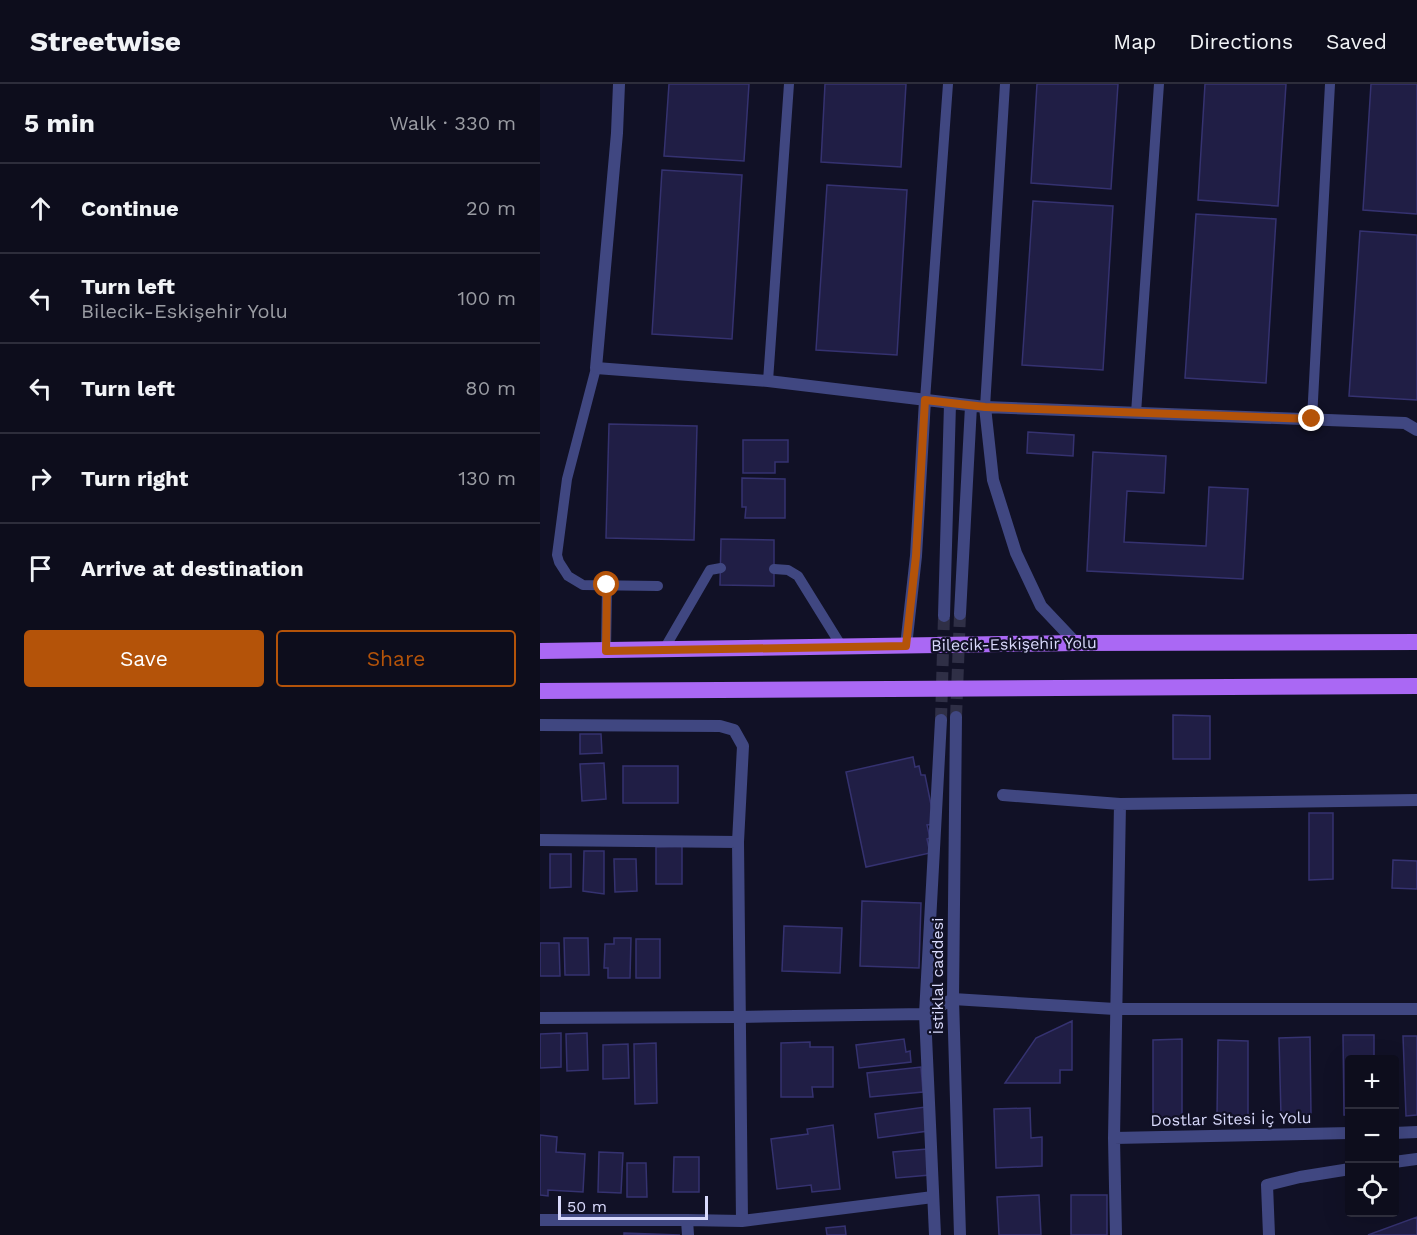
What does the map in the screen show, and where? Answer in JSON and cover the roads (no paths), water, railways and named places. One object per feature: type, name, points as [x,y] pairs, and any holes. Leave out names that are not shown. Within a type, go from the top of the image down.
[{"type":"main road","name":"Bilecik-Eskişehir Yolu","points":[[540,651],[663,651],[1076,643],[1417,642]]},
{"type":"main road","points":[[540,692],[1417,686]]},
{"type":"street","points":[[619,84],[617,133],[596,368],[768,381],[971,406],[1405,423],[1417,430]]},
{"type":"street","points":[[906,646],[916,556],[925,400]]},
{"type":"street","points":[[944,616],[950,404]]},
{"type":"street","points":[[960,614],[971,406]]},
{"type":"street","points":[[985,407],[993,480],[1016,554],[1041,606],[1076,643]]},
{"type":"street","name":"İstiklal caddesi","points":[[956,717],[953,999],[960,1235]]},
{"type":"street","points":[[935,1235],[924,1014],[941,720]]},
{"type":"street","points":[[540,725],[720,726],[734,730],[743,746],[738,842],[738,1017],[742,1221]]},
{"type":"street","points":[[1003,795],[1120,804],[1417,800]]},
{"type":"street","points":[[1116,1235],[1115,1009],[1120,804]]},
{"type":"street","points":[[540,840],[738,842]]},
{"type":"street","points":[[540,1018],[924,1014],[953,999],[1115,1009],[1417,1009]]},
{"type":"street","points":[[1399,1133],[1417,1132]]},
{"type":"street","name":"Dostlar Sitesi İç Yolu","points":[[1114,1138],[1345,1134]]},
{"type":"street","points":[[1399,1161],[1417,1159]]},
{"type":"street","points":[[1269,1235],[1267,1185],[1300,1176],[1345,1170]]},
{"type":"street","points":[[540,1220],[742,1221],[933,1197]]},
{"type":"street","points":[[687,1220],[688,1235]]},
{"type":"lane","points":[[768,381],[789,84]]},
{"type":"lane","points":[[925,400],[948,84]]},
{"type":"lane","points":[[985,407],[1005,84]]},
{"type":"lane","points":[[1136,413],[1159,84]]},
{"type":"lane","points":[[1312,419],[1330,84]]},
{"type":"lane","points":[[596,368],[567,479],[557,555],[563,570],[575,582],[583,585],[658,586]]},
{"type":"lane","points":[[663,651],[710,570],[721,568]]},
{"type":"lane","points":[[774,569],[788,570],[798,576],[842,647]]},
{"type":"lane","points":[[606,651],[607,585]]},
{"type":"tunnel","points":[[956,717],[960,614]]},
{"type":"tunnel","points":[[941,720],[944,616]]}]
